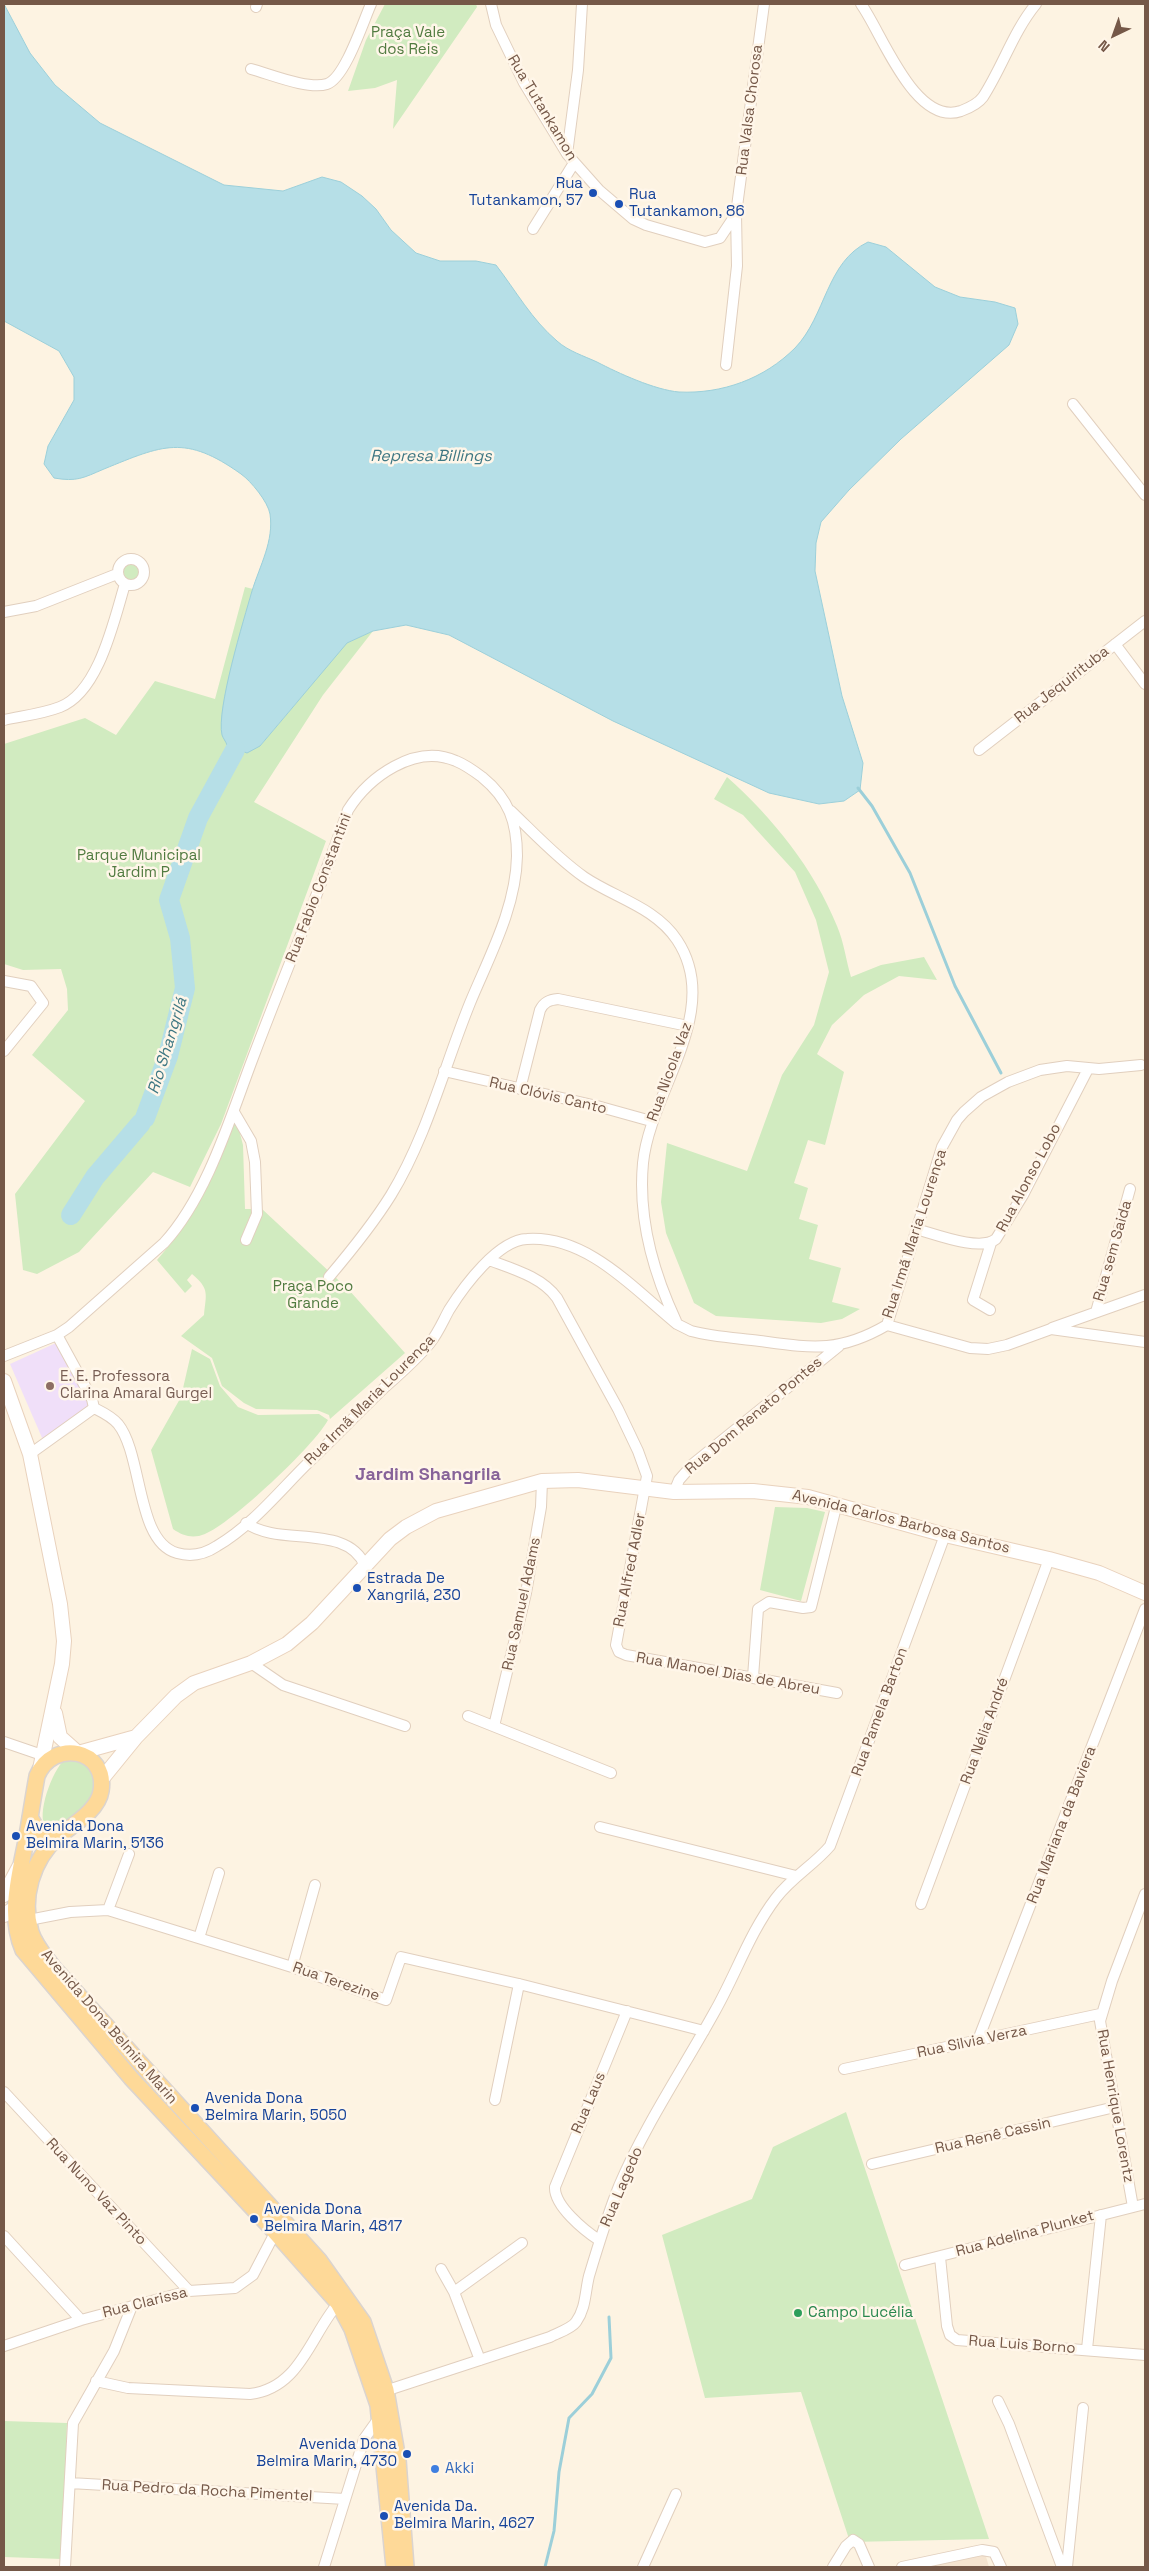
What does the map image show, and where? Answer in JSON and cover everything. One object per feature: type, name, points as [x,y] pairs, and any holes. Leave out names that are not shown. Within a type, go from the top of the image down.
[{"type":"main road","name":"Avenida Dona Belmira Marin","points":[[4,1381],[6,1396],[30,1454],[60,1604],[64,1641],[55,1708],[41,1762],[20,1866],[17,1937],[23,1950],[131,2078],[279,2226]]},
{"type":"main road","name":"Avenida Carlos Barbosa Santos","points":[[101,1780],[136,1737],[176,1696],[194,1683],[251,1662],[287,1644],[312,1623],[390,1539],[436,1511],[542,1481],[578,1480],[674,1492],[782,1493],[837,1503],[945,1535],[1049,1559],[1099,1574],[1145,1593]]},
{"type":"main road","name":"Avenida Dona Belmira Marin","points":[[19,1913],[30,1885],[34,1868],[58,1837],[97,1802],[101,1791],[101,1780],[93,1762],[78,1753],[60,1737],[55,1708]]},
{"type":"main road","name":"Avenida Carlos Barbosa Santos","points":[[78,1753],[136,1737]]},
{"type":"main road","points":[[41,1762],[50,1760],[65,1752],[78,1753]]},
{"type":"main road","points":[[30,1817],[39,1832],[58,1837]]},
{"type":"main road","points":[[4,1895],[20,1866]]},
{"type":"main road","name":"Avenida Dona Belmira Marin","points":[[19,1913],[39,1949],[53,1967],[342,2299],[352,2329],[380,2392],[380,2426],[394,2567]]},
{"type":"main road","points":[[4,1938],[23,1950]]},
{"type":"main road","name":"Avenida Dona Belmira Marin","points":[[380,2426],[398,2460],[406,2567]]},
{"type":"street","points":[[251,68],[302,83],[319,85],[330,83],[342,69],[371,4]]},
{"type":"street","name":"Rua Tutankamon","points":[[491,4],[506,46],[567,154],[599,190],[633,218],[680,237],[705,242],[720,238],[736,214]]},
{"type":"street","points":[[567,154],[578,70],[582,4]]},
{"type":"street","name":"Rua Valsa Chorosa","points":[[726,365],[736,266],[736,214],[764,4]]},
{"type":"street","points":[[861,4],[912,89],[933,109],[945,113],[958,112],[970,108],[982,99],[1013,36],[1036,4]]},
{"type":"street","points":[[533,229],[574,163]]},
{"type":"street","points":[[1073,404],[1145,495]]},
{"type":"street","points":[[134,559],[142,564],[144,572],[141,580],[134,585],[125,584],[117,574],[119,565],[126,560],[134,559]]},
{"type":"street","points":[[4,612],[36,606],[117,574]]},
{"type":"street","points":[[4,720],[61,707],[74,699],[86,685],[101,659],[125,584]]},
{"type":"street","name":"Rua Jequirituba","points":[[978,750],[1145,621]]},
{"type":"street","points":[[1115,644],[1145,684]]},
{"type":"street","name":"Rua Fabio Constantini","points":[[4,1356],[57,1335],[97,1304],[171,1236],[188,1210],[234,1112],[348,810],[356,798],[382,773],[397,765],[422,758],[442,757],[456,760],[484,779],[511,811],[515,830],[517,857],[513,887],[506,915],[444,1071],[424,1128],[394,1190],[373,1221],[329,1277]]},
{"type":"street","name":"Rua Nicola Vaz","points":[[511,811],[584,876],[642,908],[670,930],[685,955],[689,969],[692,1004],[688,1026],[675,1066],[651,1121],[643,1164],[642,1198],[644,1220],[652,1256],[677,1324]]},
{"type":"street","points":[[4,981],[31,986],[43,1003],[4,1051]]},
{"type":"street","points":[[520,1089],[540,1010],[544,1003],[549,1000],[558,999],[688,1026]]},
{"type":"street","name":"Rua Irmã Maria Lourença","points":[[94,1408],[114,1420],[125,1436],[134,1457],[152,1528],[165,1547],[174,1552],[187,1555],[206,1552],[218,1546],[246,1523],[421,1353],[434,1337],[461,1292],[503,1246],[518,1240],[539,1239],[565,1244],[590,1255],[607,1266],[677,1324],[702,1334],[794,1347],[814,1348],[840,1345],[887,1325],[942,1147],[957,1120],[973,1103],[1008,1082],[1040,1070],[1067,1066],[1099,1069],[1141,1065]]},
{"type":"street","name":"Rua Alonso Lobo","points":[[916,1229],[975,1244],[991,1243],[1010,1220],[1088,1069]]},
{"type":"street","name":"Rua Clóvis Canto","points":[[444,1071],[598,1106],[651,1121]]},
{"type":"street","points":[[234,1112],[251,1141],[255,1162],[256,1214],[246,1240]]},
{"type":"street","name":"Rua sem Saida","points":[[1096,1312],[1130,1189]]},
{"type":"street","points":[[990,1310],[973,1300],[991,1243]]},
{"type":"street","name":"Rua Alfred Adler","points":[[489,1260],[536,1279],[558,1298],[638,1451],[647,1476],[616,1644],[619,1652]]},
{"type":"street","points":[[887,1325],[970,1348],[988,1349],[1007,1345],[1145,1295]]},
{"type":"street","points":[[1051,1329],[1145,1342]]},
{"type":"street","points":[[30,1454],[94,1408],[94,1403],[57,1335]]},
{"type":"street","name":"Rua Dom Renato Pontes","points":[[674,1492],[678,1480],[693,1464],[840,1345]]},
{"type":"street","name":"Rua Samuel Adams","points":[[494,1726],[526,1593],[541,1507],[542,1481]]},
{"type":"street","points":[[753,1677],[758,1609],[769,1602],[804,1608],[811,1607],[837,1503]]},
{"type":"street","points":[[246,1523],[271,1532],[346,1544],[360,1555],[365,1566]]},
{"type":"street","name":"Rua Pamela Barton","points":[[796,1876],[821,1857],[830,1846],[837,1830],[945,1535]]},
{"type":"street","name":"Rua Nélia André","points":[[921,1904],[1049,1559]]},
{"type":"street","name":"Rua Mariana da Baviera","points":[[978,2040],[1145,1609]]},
{"type":"street","name":"Rua Manoel Dias de Abreu","points":[[619,1652],[626,1655],[837,1693]]},
{"type":"street","points":[[251,1662],[283,1685],[405,1726]]},
{"type":"street","points":[[468,1716],[611,1773]]},
{"type":"street","points":[[4,1742],[41,1762]]},
{"type":"street","points":[[600,1827],[709,1852],[796,1876]]},
{"type":"street","points":[[108,1910],[129,1854]]},
{"type":"street","points":[[199,1938],[219,1873]]},
{"type":"street","name":"Rua Lagedo","points":[[380,2392],[550,2337],[574,2325],[584,2309],[587,2285],[599,2240],[620,2186],[639,2146],[704,2032],[760,1921],[777,1897],[796,1876]]},
{"type":"street","points":[[292,1967],[316,1885]]},
{"type":"street","name":"Rua Henrique Lorentz","points":[[1133,2206],[1101,2034],[1100,2014],[1145,1894]]},
{"type":"street","name":"Rua Terezine","points":[[19,1913],[108,1910],[292,1967],[386,2000],[401,1958],[519,1984],[704,2032]]},
{"type":"street","points":[[495,2100],[519,1984]]},
{"type":"street","name":"Rua Laus","points":[[599,2240],[578,2223],[556,2197],[557,2180],[627,2011]]},
{"type":"street","name":"Rua Silvia Verza","points":[[844,2069],[1100,2014]]},
{"type":"street","name":"Rua Nuno Vaz Pinto","points":[[4,2092],[188,2291]]},
{"type":"street","name":"Rua Renê Cassin","points":[[872,2164],[1115,2107]]},
{"type":"street","name":"Rua Adelina Plunket","points":[[905,2265],[1145,2204]]},
{"type":"street","points":[[1087,2349],[1101,2215]]},
{"type":"street","name":"Rua Clarissa","points":[[4,2346],[81,2320],[188,2291],[235,2288],[246,2282],[253,2275],[279,2226]]},
{"type":"street","points":[[4,2236],[81,2320]]},
{"type":"street","points":[[454,2292],[522,2243]]},
{"type":"street","name":"Rua Luis Borno","points":[[940,2256],[947,2326],[950,2335],[957,2340],[1145,2355]]},
{"type":"street","points":[[441,2269],[454,2292],[480,2360]]},
{"type":"street","points":[[96,2381],[114,2386],[148,2389],[250,2394],[265,2392],[282,2382],[295,2370],[306,2356],[325,2320],[342,2299]]},
{"type":"street","points":[[65,2567],[74,2423],[114,2351],[132,2306]]},
{"type":"street","points":[[998,2402],[1009,2424],[1062,2567]]},
{"type":"street","points":[[1068,2567],[1083,2408]]},
{"type":"street","points":[[324,2567],[364,2439],[380,2426]]},
{"type":"street","name":"Rua Pedro da Rocha Pimentel","points":[[70,2483],[345,2499]]},
{"type":"street","points":[[643,2567],[676,2494]]},
{"type":"street","points":[[833,2567],[846,2546],[850,2542],[857,2541],[869,2567]]},
{"type":"street","points":[[902,2567],[982,2550],[994,2552],[1001,2567]]},
{"type":"shaded area","name":"E. E. Professora Clarina Amaral Gurgel","points":[[56,1343],[92,1409],[43,1440],[10,1364]]},
{"type":"shaded area","points":[[985,2553],[989,2567],[930,2567],[962,2557]]},
{"type":"green space","name":"Praça Vale dos Reis","points":[[385,4],[476,4],[477,7],[393,129],[397,80],[375,88],[348,91],[366,40]]},
{"type":"green space","points":[[127,563],[135,563],[140,568],[138,579],[127,581],[122,576],[122,568]]},
{"type":"green space","name":"Parque Municipal Jardim P","points":[[245,587],[253,589],[225,696],[260,746],[347,642],[373,631],[323,695],[254,802],[326,841],[221,1124],[190,1187],[153,1172],[79,1252],[37,1274],[23,1270],[15,1194],[85,1101],[32,1055],[68,1010],[67,989],[61,969],[23,970],[4,964],[4,744],[85,718],[116,735],[155,681],[215,699]]},
{"type":"green space","points":[[727,777],[776,827],[817,884],[839,932],[851,977],[881,965],[924,957],[937,980],[899,976],[864,995],[832,1025],[817,1054],[844,1072],[825,1145],[808,1140],[794,1183],[808,1188],[799,1219],[818,1225],[809,1259],[841,1268],[832,1302],[860,1309],[842,1319],[821,1323],[716,1316],[694,1303],[666,1233],[661,1202],[667,1143],[747,1171],[782,1075],[814,1025],[829,972],[816,920],[795,872],[743,815],[714,799]]},
{"type":"green space","name":"Praça Poco Grande","points":[[233,1124],[238,1126],[243,1145],[245,1209],[262,1209],[349,1290],[405,1353],[330,1419],[329,1415],[317,1410],[256,1409],[244,1403],[222,1386],[212,1358],[181,1336],[204,1315],[206,1297],[204,1288],[192,1274],[187,1280],[192,1286],[185,1293],[157,1260],[173,1241]]},
{"type":"green space","points":[[192,1349],[210,1359],[220,1386],[238,1407],[258,1415],[319,1414],[328,1420],[307,1447],[271,1483],[233,1515],[201,1536],[184,1535],[173,1529],[151,1450],[181,1397]]},
{"type":"green space","points":[[775,1507],[807,1508],[825,1512],[801,1601],[760,1590]]},
{"type":"green space","points":[[68,1757],[92,1764],[97,1798],[58,1828],[52,1829],[44,1824],[43,1808],[45,1798],[58,1769]]},
{"type":"green space","name":"Campo Lucélia","points":[[846,2112],[989,2539],[850,2542],[801,2392],[705,2398],[662,2235],[752,2199],[773,2147]]},
{"type":"green space","points":[[4,2421],[67,2423],[62,2559],[4,2557]]},
{"type":"water","name":"Represa Billings","points":[[4,4],[30,53],[55,85],[100,123],[224,185],[283,191],[322,177],[341,182],[362,196],[376,209],[391,230],[416,253],[440,261],[476,261],[496,265],[532,315],[561,345],[648,385],[679,392],[711,390],[742,382],[770,368],[795,348],[805,335],[814,321],[843,262],[854,251],[868,242],[886,247],[935,287],[960,297],[995,302],[1015,308],[1018,324],[1009,345],[901,439],[849,490],[821,522],[816,543],[815,571],[842,696],[863,763],[860,790],[844,801],[819,804],[769,793],[613,721],[449,635],[406,625],[373,631],[347,643],[260,746],[247,753],[227,745],[222,735],[223,706],[243,622],[266,553],[271,524],[269,509],[258,492],[241,474],[221,461],[204,453],[189,449],[159,449],[85,477],[74,479],[54,478],[44,464],[48,446],[74,400],[74,377],[59,351],[4,321]]},
{"type":"waterway","name":"Rio Shangrilá","points":[[145,1118],[168,1056],[185,988],[180,938],[169,900],[198,818],[235,750]]},
{"type":"waterway","points":[[858,788],[872,806],[910,873],[955,986],[1001,1073]]},
{"type":"waterway","name":"Rio Shangrilá","points":[[71,1215],[95,1177],[141,1123]]},
{"type":"waterway","points":[[545,2567],[554,2531],[559,2472],[569,2418],[592,2394],[611,2358],[609,2317]]},
{"type":"place","name":"Rua Tutankamon, 57","points":[[593,193]]},
{"type":"place","name":"Rua Tutankamon, 86","points":[[619,204]]},
{"type":"place","name":"E. E. Professora Clarina Amaral Gurgel","points":[[50,1386]]},
{"type":"place","name":"Estrada De Xangrilá, 230","points":[[357,1588]]},
{"type":"place","name":"Avenida Dona Belmira Marin, 5136","points":[[16,1836]]},
{"type":"place","name":"Avenida Dona Belmira Marin, 5050","points":[[195,2108]]},
{"type":"place","name":"Avenida Dona Belmira Marin, 4817","points":[[254,2219]]},
{"type":"place","name":"Campo Lucélia","points":[[798,2313]]},
{"type":"place","name":"Avenida Dona Belmira Marin, 4730","points":[[407,2454]]},
{"type":"place","name":"Akki","points":[[435,2469]]},
{"type":"place","name":"Avenida Da. Belmira Marin, 4627","points":[[384,2516]]},
{"type":"district","name":"Jardim Shangrila","points":[[428,1475]]}]
